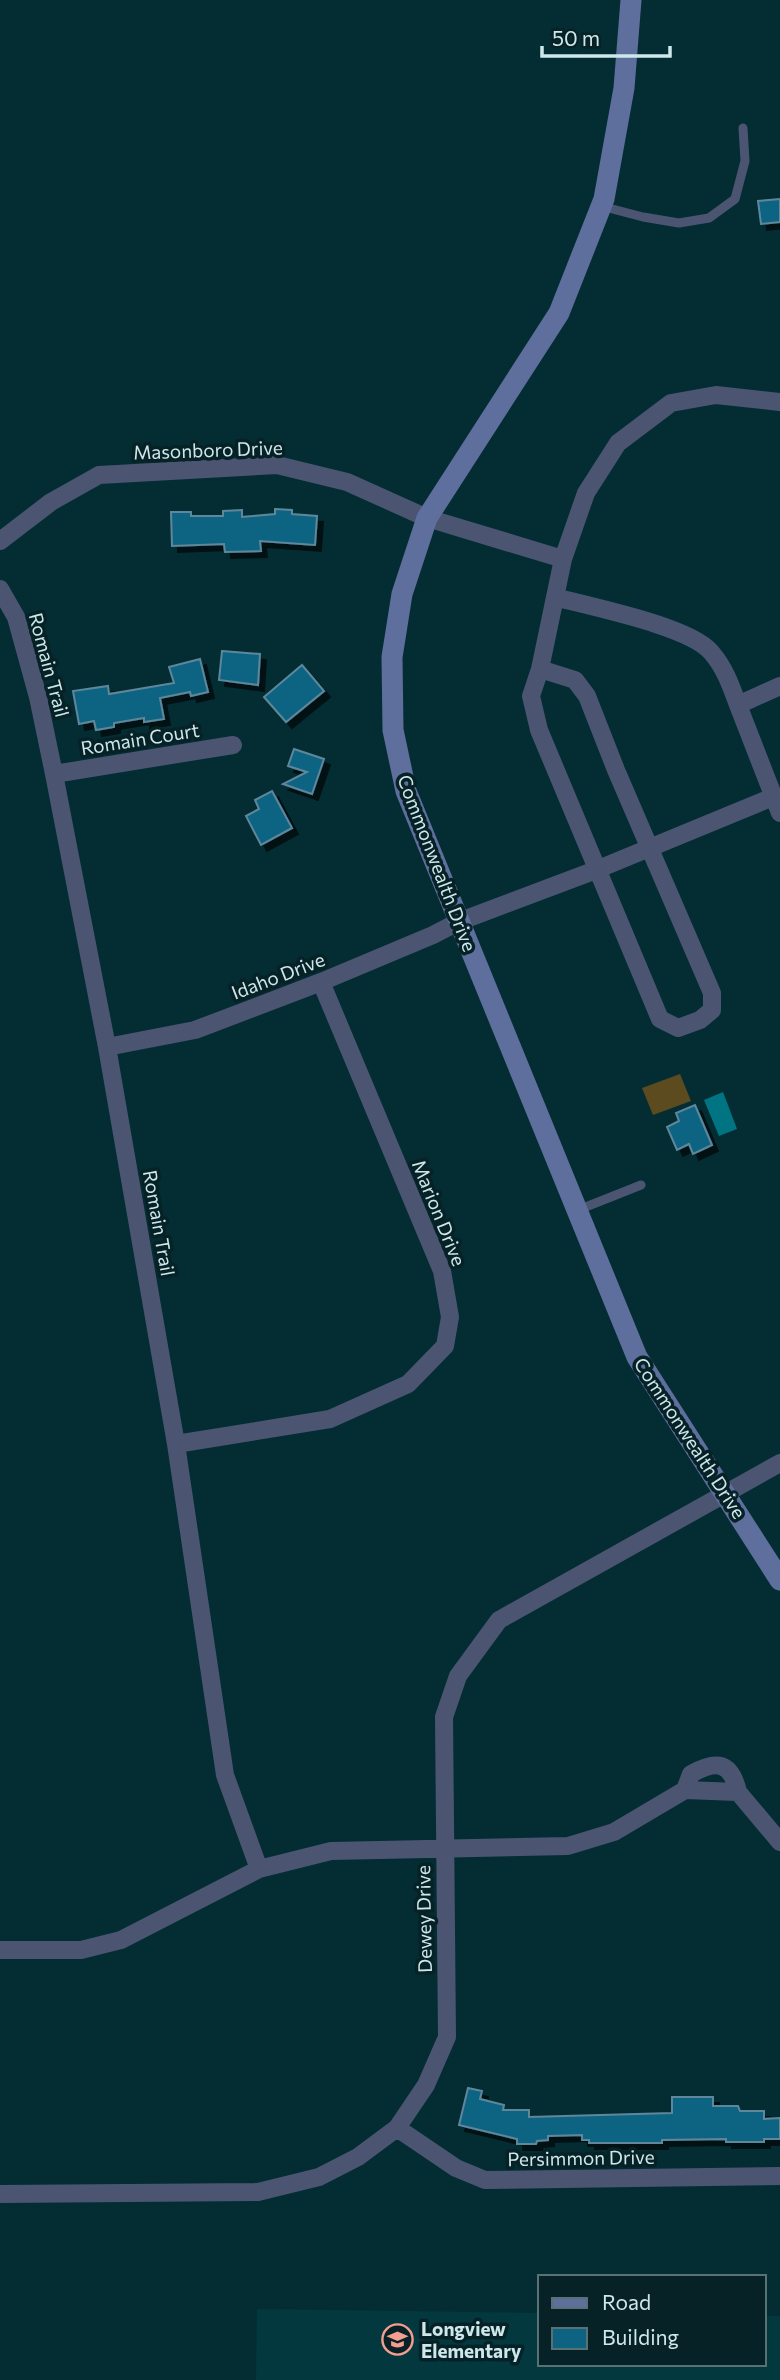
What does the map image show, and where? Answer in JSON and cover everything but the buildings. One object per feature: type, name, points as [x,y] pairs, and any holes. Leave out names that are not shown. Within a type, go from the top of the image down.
[{"type":"street","name":"Commonwealth Drive","points":[[631,0],[624,88],[601,205],[559,313],[427,518],[402,594],[392,657],[393,730],[406,791],[637,1357],[780,1580]]},
{"type":"street","points":[[540,669],[575,680],[587,696],[712,993],[712,1010],[701,1020],[678,1028],[660,1019],[539,730],[531,696],[540,669],[563,559],[586,493],[618,443],[671,403],[716,395],[780,402]]},
{"type":"street","name":"Masonboro Drive","points":[[0,541],[51,502],[99,475],[277,465],[347,482],[427,518],[563,559]]},
{"type":"street","name":"Romain Trail","points":[[0,589],[16,617],[38,697],[54,774],[107,1047],[176,1444],[225,1775],[259,1869]]},
{"type":"street","points":[[555,597],[673,629],[695,638],[710,651],[727,674],[777,805]]},
{"type":"street","points":[[738,705],[780,686]]},
{"type":"street","name":"Romain Court","points":[[54,774],[233,745]]},
{"type":"street","name":"Idaho Drive","points":[[107,1047],[195,1031],[321,982],[458,922],[650,848],[777,805]]},
{"type":"street","name":"Marion Drive","points":[[176,1444],[330,1419],[408,1384],[445,1346],[450,1317],[442,1271],[321,982]]},
{"type":"street","name":"Dewey Drive","points":[[0,2194],[258,2192],[319,2176],[358,2157],[397,2127],[426,2085],[447,2037],[444,1717],[458,1676],[499,1620],[780,1463]]},
{"type":"street","points":[[685,1790],[691,1774],[708,1765],[726,1767],[735,1776],[738,1792],[780,1842]]},
{"type":"street","points":[[0,1950],[81,1950],[121,1940],[259,1869],[331,1851],[568,1846],[614,1832],[685,1790],[738,1792]]},
{"type":"street","name":"Persimmon Drive","points":[[397,2127],[456,2168],[485,2180],[780,2176]]},
{"type":"lane","points":[[601,205],[643,217],[679,223],[709,218],[735,199],[746,162],[743,128]]},
{"type":"lane","points":[[577,1210],[641,1185]]},
{"type":"shaded area","points":[[680,1074],[691,1101],[653,1115],[642,1088]]},
{"type":"shaded area","name":"Longview Elementary","points":[[257,2309],[538,2313],[538,2366],[766,2366],[766,2316],[780,2316],[780,2380],[256,2380]]},
{"type":"water","points":[[723,1092],[737,1129],[719,1136],[704,1100]]},
{"type":"place","name":"Longview Elementary","points":[[398,2340]]}]
